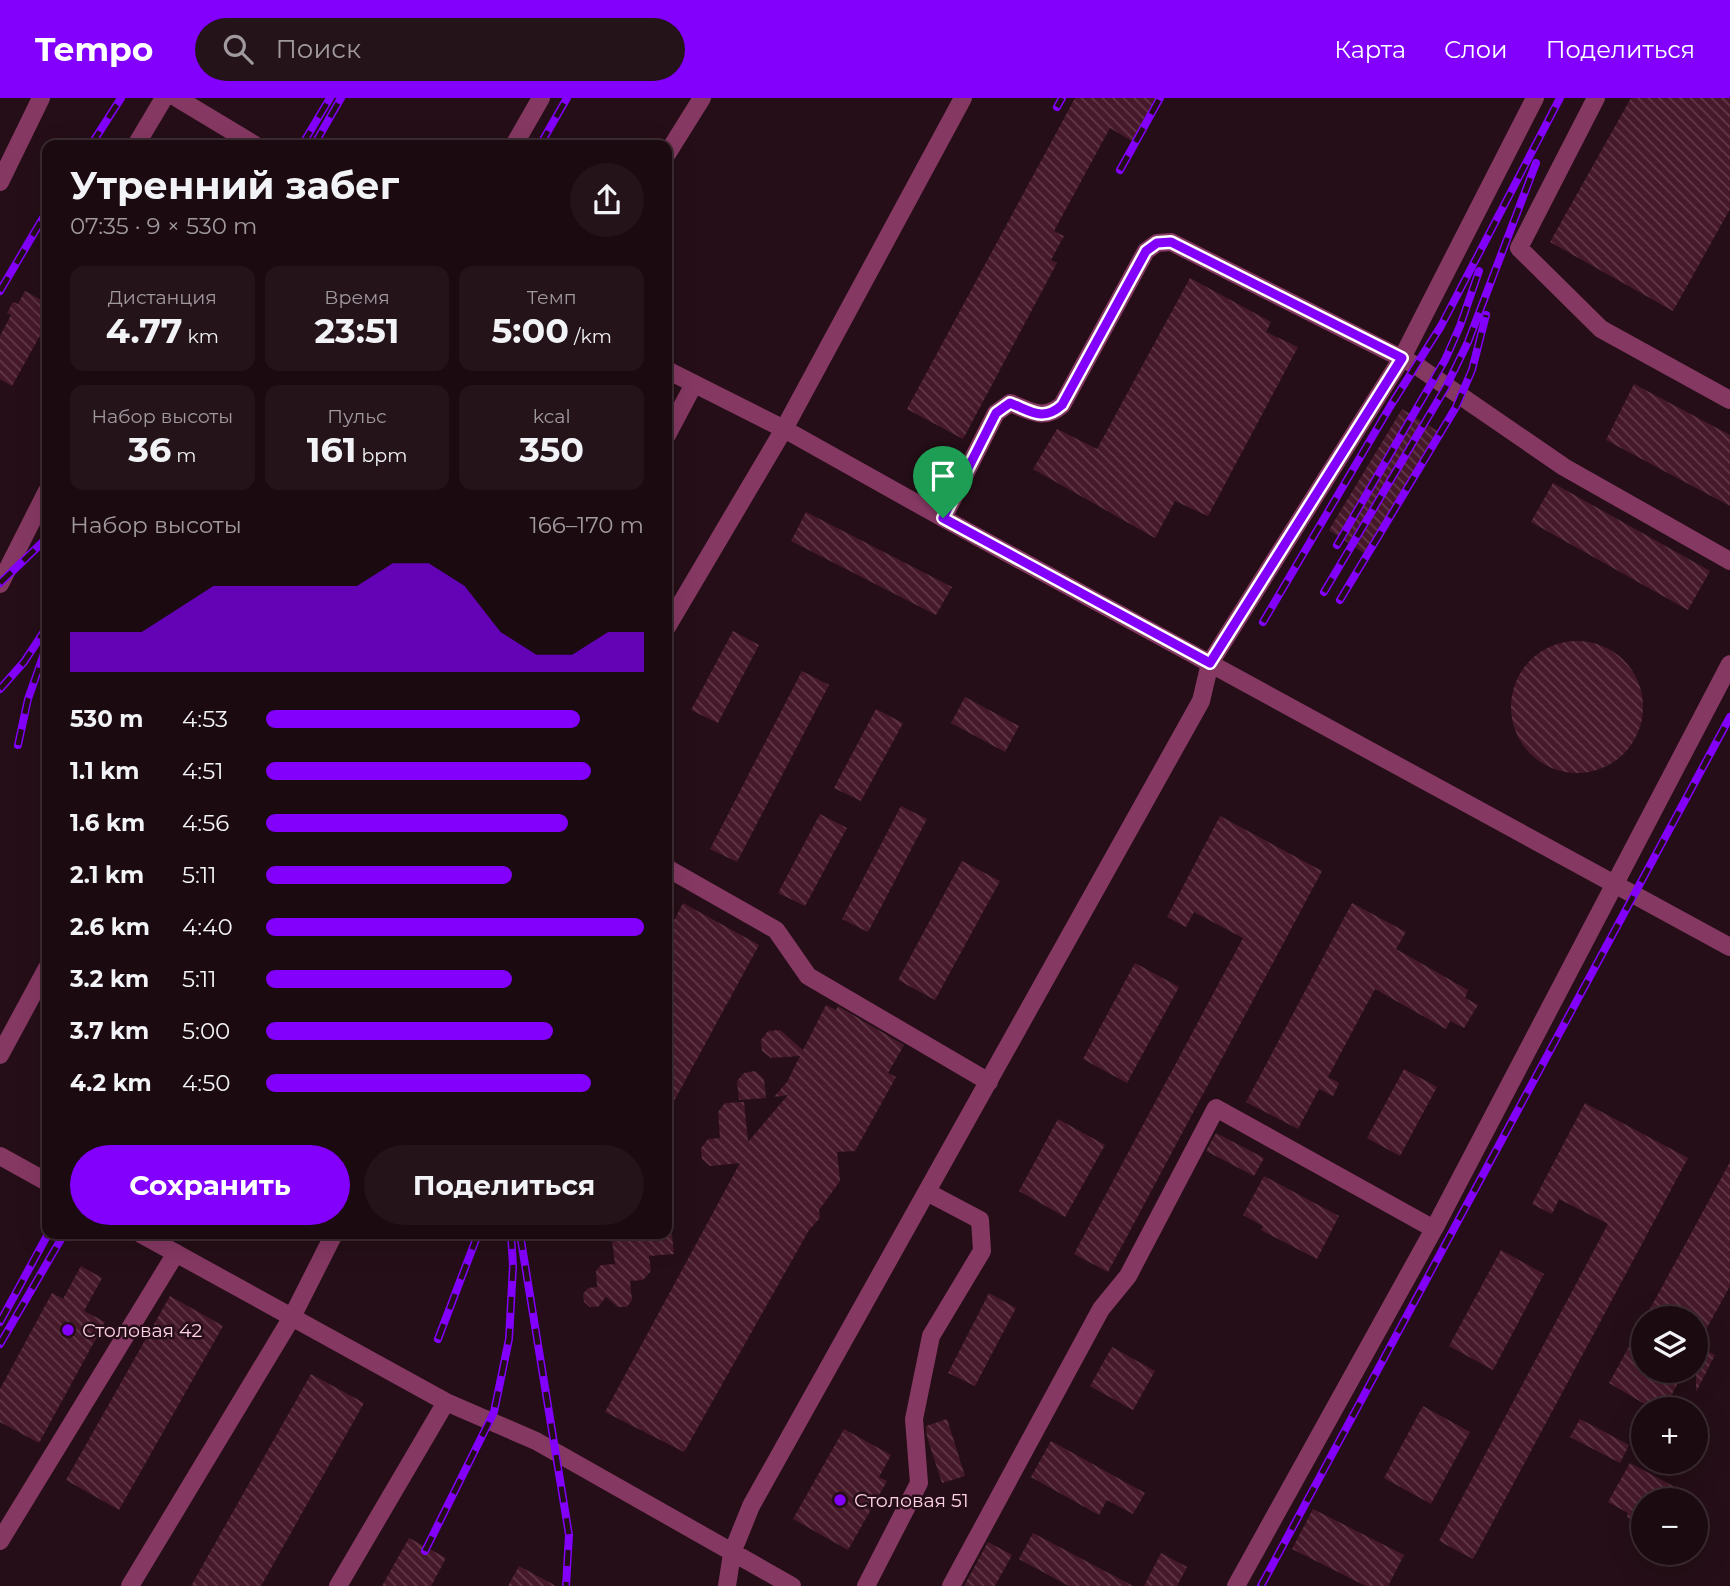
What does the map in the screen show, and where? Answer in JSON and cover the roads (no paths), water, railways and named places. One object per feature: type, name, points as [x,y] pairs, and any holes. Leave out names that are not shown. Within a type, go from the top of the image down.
[{"type":"lane","points":[[0,182],[41,98]]},
{"type":"lane","points":[[139,140],[164,98]]},
{"type":"lane","points":[[177,98],[247,140]]},
{"type":"lane","points":[[517,140],[541,98]]},
{"type":"lane","points":[[672,146],[702,98]]},
{"type":"lane","points":[[672,618],[784,429],[963,98]]},
{"type":"lane","points":[[727,1586],[732,1553],[751,1506],[1200,701],[1210,663],[1402,358],[1535,98]]},
{"type":"lane","points":[[1596,98],[1519,248],[1601,329],[1730,400]]},
{"type":"lane","points":[[943,518],[996,413],[1010,403],[1042,415],[1052,414],[1062,405],[1146,251],[1157,243],[1171,242],[1402,358],[1564,467],[1730,561]]},
{"type":"lane","points":[[672,373],[784,429],[1730,947]]},
{"type":"lane","points":[[672,426],[694,384]]},
{"type":"lane","points":[[0,584],[42,501]]},
{"type":"lane","points":[[1236,1586],[1434,1228],[1730,664]]},
{"type":"lane","points":[[672,871],[776,930],[808,976],[989,1082]]},
{"type":"lane","points":[[0,1055],[42,977]]},
{"type":"lane","points":[[951,1586],[1101,1309],[1128,1276],[1216,1108],[1434,1228]]},
{"type":"lane","points":[[0,1156],[42,1179]]},
{"type":"lane","points":[[866,1586],[919,1483],[914,1419],[930,1336],[982,1251],[980,1220],[928,1192]]},
{"type":"lane","points":[[150,1239],[446,1402],[536,1441],[792,1586]]},
{"type":"lane","points":[[130,1586],[292,1317],[331,1239]]},
{"type":"lane","points":[[0,1541],[176,1253]]},
{"type":"lane","points":[[338,1586],[446,1402]]},
{"type":"railway","points":[[94,140],[121,98]]},
{"type":"railway","points":[[305,140],[330,98]]},
{"type":"railway","points":[[317,140],[341,98]]},
{"type":"railway","points":[[543,140],[567,98]]},
{"type":"railway","points":[[1057,107],[1062,98]]},
{"type":"railway","points":[[1120,170],[1160,98]]},
{"type":"railway","points":[[1263,622],[1391,405],[1441,326],[1560,98]]},
{"type":"railway","points":[[1324,592],[1446,387],[1468,342],[1536,163]]},
{"type":"railway","points":[[0,291],[42,220]]},
{"type":"railway","points":[[1337,545],[1445,360],[1479,271]]},
{"type":"railway","points":[[1340,600],[1456,407],[1472,370],[1486,315]]},
{"type":"railway","points":[[0,583],[42,543]]},
{"type":"railway","points":[[0,689],[24,662],[42,635]]},
{"type":"railway","points":[[18,745],[28,699],[42,659]]},
{"type":"railway","points":[[1261,1586],[1730,717]]},
{"type":"railway","points":[[0,1322],[45,1239]]},
{"type":"railway","points":[[0,1344],[61,1239]]},
{"type":"railway","points":[[438,1339],[476,1239]]},
{"type":"railway","points":[[425,1551],[494,1412],[509,1339],[513,1266],[511,1239]]},
{"type":"railway","points":[[521,1239],[569,1535],[566,1586]]},
{"type":"place","name":"Столовая 42","points":[[68,1330]]},
{"type":"place","name":"Столовая 51","points":[[840,1500]]}]
